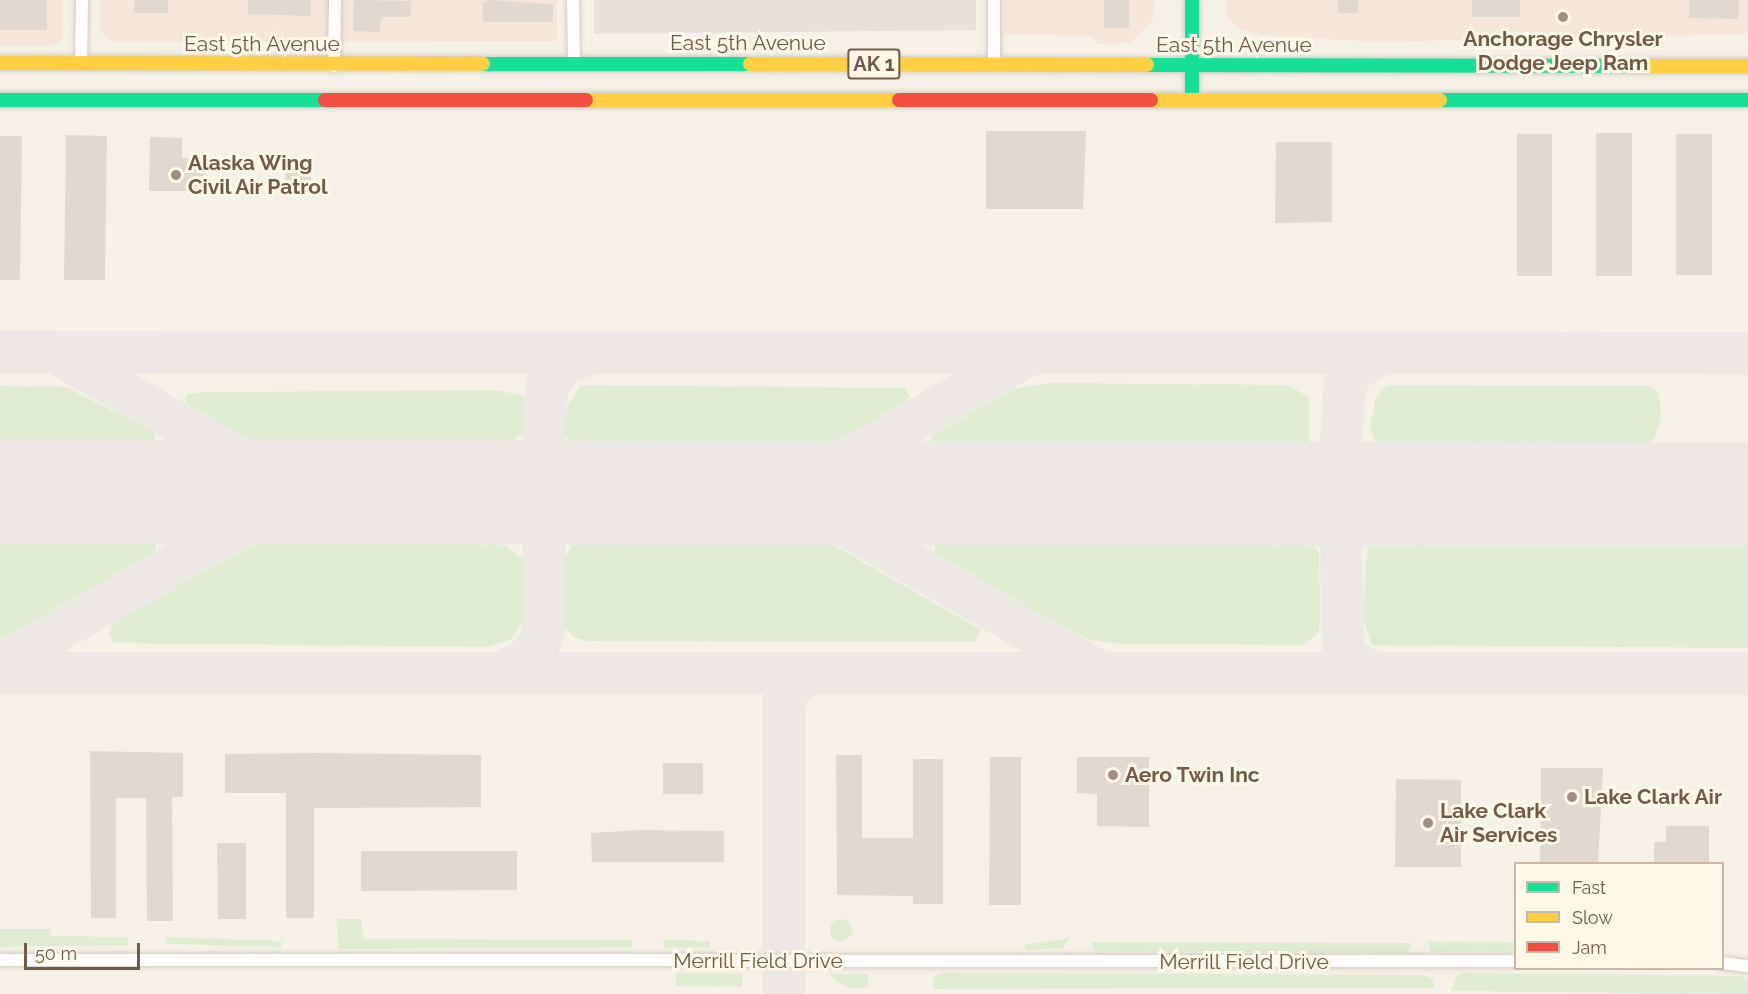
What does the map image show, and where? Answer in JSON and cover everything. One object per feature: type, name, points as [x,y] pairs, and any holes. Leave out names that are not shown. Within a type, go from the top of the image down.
[{"type":"main road","points":[[1192,0],[1192,99]]},
{"type":"main road","name":"East 5th Avenue","points":[[0,63],[334,66],[574,64],[1748,66]]},
{"type":"main road","name":"AK 1","points":[[0,100],[1748,100]]},
{"type":"street","points":[[81,63],[82,0]]},
{"type":"street","points":[[334,66],[335,0]]},
{"type":"street","points":[[573,0],[574,64]]},
{"type":"street","points":[[994,0],[994,64]]},
{"type":"street","name":"Merrill Field Drive","points":[[0,960],[1514,961]]},
{"type":"street","points":[[1724,963],[1748,966]]},
{"type":"shaded area","points":[[0,0],[63,0],[63,39],[51,46],[0,46]]},
{"type":"shaded area","points":[[100,0],[557,0],[557,41],[114,42],[100,32]]},
{"type":"shaded area","points":[[594,0],[976,0],[976,30],[594,34]]},
{"type":"shaded area","points":[[1004,0],[1154,0],[1153,20],[1130,43],[1096,44],[1093,36],[1003,34]]},
{"type":"shaded area","name":"Anchorage Chrysler Dodge Jeep Ram","points":[[1226,0],[1748,0],[1748,34],[1376,42],[1262,35],[1238,29],[1226,16]]},
{"type":"green space","points":[[1048,383],[1289,385],[1309,398],[1309,443],[1296,451],[935,446],[931,436],[1013,389]]},
{"type":"green space","points":[[581,385],[905,388],[909,396],[899,408],[814,451],[581,450],[564,434],[568,404]]},
{"type":"green space","points":[[1387,385],[1647,386],[1659,392],[1661,419],[1654,439],[1637,449],[1396,453],[1378,448],[1370,427],[1376,398]]},
{"type":"green space","points":[[0,386],[66,387],[154,432],[154,448],[0,448]]},
{"type":"green space","points":[[496,390],[524,396],[525,431],[502,450],[263,449],[184,407],[188,394],[204,392]]},
{"type":"green space","points":[[1385,532],[1748,537],[1748,648],[1372,645],[1363,617],[1366,563],[1368,547]]},
{"type":"green space","points":[[270,536],[499,541],[527,562],[528,615],[510,640],[487,647],[113,643],[109,633],[114,618]]},
{"type":"green space","points":[[1307,538],[1319,553],[1320,611],[1319,633],[1303,645],[1121,644],[1089,640],[934,557],[936,539]]},
{"type":"green space","points":[[0,539],[147,540],[156,544],[155,555],[29,633],[0,643]]},
{"type":"green space","points":[[577,539],[823,539],[981,630],[974,642],[587,641],[573,637],[561,622],[563,559]]},
{"type":"green space","points":[[336,919],[361,919],[364,939],[632,940],[633,947],[339,949]]},
{"type":"green space","points":[[837,919],[845,919],[852,926],[852,934],[845,941],[837,941],[830,934],[830,926]]},
{"type":"green space","points":[[0,929],[51,929],[51,936],[128,937],[128,945],[0,947]]},
{"type":"green space","points":[[165,937],[281,941],[282,947],[166,944]]},
{"type":"green space","points":[[1069,938],[1063,948],[1027,950],[1024,945]]},
{"type":"green space","points":[[663,940],[710,941],[710,947],[664,948]]},
{"type":"green space","points":[[1427,941],[1514,942],[1514,951],[1431,952]]},
{"type":"green space","points":[[1091,942],[1411,943],[1411,947],[1407,953],[1095,951]]},
{"type":"green space","points":[[676,973],[742,974],[742,987],[676,986]]},
{"type":"green space","points":[[943,973],[1424,975],[1433,979],[1434,988],[933,989],[933,976]]},
{"type":"green space","points":[[1465,973],[1735,976],[1748,978],[1748,994],[1451,991],[1457,976]]},
{"type":"green space","points":[[828,974],[868,974],[869,987],[850,989]]},
{"type":"building","points":[[0,0],[47,0],[47,30],[0,30]]},
{"type":"building","points":[[134,0],[168,0],[168,13],[134,13]]},
{"type":"building","points":[[248,0],[311,0],[311,16],[248,14]]},
{"type":"building","points":[[354,0],[411,1],[411,17],[381,17],[380,32],[353,31]]},
{"type":"building","points":[[489,0],[553,4],[553,22],[483,22],[483,3]]},
{"type":"building","points":[[1104,0],[1129,0],[1129,28],[1104,28]]},
{"type":"building","points":[[1338,0],[1358,0],[1358,13],[1338,13]]},
{"type":"building","points":[[1472,0],[1520,0],[1520,17],[1472,17]]},
{"type":"building","points":[[1689,0],[1739,0],[1738,19],[1689,18]]},
{"type":"building","points":[[986,131],[1086,131],[1083,209],[986,209]]},
{"type":"building","points":[[1596,133],[1632,133],[1632,276],[1596,276]]},
{"type":"building","points":[[1517,134],[1552,134],[1552,276],[1517,276]]},
{"type":"building","points":[[1676,134],[1712,134],[1712,275],[1676,275]]},
{"type":"building","points":[[66,135],[107,136],[105,280],[64,280]]},
{"type":"building","points":[[0,136],[22,136],[20,280],[0,280]]},
{"type":"building","name":"Alaska Wing Civil Air Patrol","points":[[150,137],[182,138],[182,158],[204,159],[203,191],[149,191]]},
{"type":"building","points":[[1276,142],[1332,142],[1332,222],[1275,223]]},
{"type":"building","points":[[286,157],[311,158],[311,182],[285,182]]},
{"type":"building","points":[[90,751],[183,753],[183,797],[172,797],[173,921],[147,921],[146,798],[116,798],[116,918],[91,918]]},
{"type":"building","points":[[225,754],[481,755],[481,807],[314,808],[314,918],[286,918],[286,793],[225,793]]},
{"type":"building","points":[[836,755],[862,755],[862,838],[913,838],[913,759],[943,759],[943,904],[913,904],[913,896],[837,895]]},
{"type":"building","points":[[990,757],[1021,757],[1021,905],[989,905]]},
{"type":"building","name":"Aero Twin Inc","points":[[1077,757],[1149,757],[1149,827],[1097,826],[1097,794],[1077,793]]},
{"type":"building","points":[[663,763],[703,763],[703,794],[663,794]]},
{"type":"building","name":"Lake Clark Air","points":[[1541,768],[1603,768],[1598,862],[1540,862]]},
{"type":"building","name":"Lake Clark Air Services","points":[[1396,779],[1461,780],[1461,867],[1395,867]]},
{"type":"building","points":[[1666,826],[1709,826],[1709,862],[1654,862],[1654,842],[1666,842]]},
{"type":"building","points":[[642,830],[724,831],[724,862],[592,862],[591,833]]},
{"type":"building","points":[[217,843],[246,843],[246,919],[218,919]]},
{"type":"building","points":[[361,851],[517,851],[517,890],[361,891]]},
{"type":"taxiway","points":[[0,352],[1748,353]]},
{"type":"taxiway","points":[[492,493],[523,480],[537,465],[544,442],[547,386],[562,365],[591,353]]},
{"type":"taxiway","points":[[1281,493],[1313,484],[1332,468],[1341,443],[1345,384],[1356,368],[1386,353]]},
{"type":"taxiway","points":[[59,355],[276,479],[327,492]]},
{"type":"taxiway","points":[[764,493],[812,479],[1029,355]]},
{"type":"taxiway","points":[[544,442],[561,476],[583,489],[604,493]]},
{"type":"taxiway","points":[[0,664],[272,509],[328,493]]},
{"type":"taxiway","points":[[492,493],[524,506],[537,521],[544,541],[544,628],[539,644],[524,661],[499,673]]},
{"type":"taxiway","points":[[763,493],[815,508],[1099,671]]},
{"type":"taxiway","points":[[1281,493],[1317,504],[1336,527],[1341,545],[1343,648],[1351,661],[1375,673]]},
{"type":"taxiway","points":[[1341,545],[1358,510],[1393,493]]},
{"type":"taxiway","points":[[0,673],[1748,673]]},
{"type":"taxiway","points":[[784,994],[784,700],[794,683],[810,673]]},
{"type":"runway","points":[[0,492],[1748,494]]},
{"type":"traffic: fast","points":[[1192,0],[1192,99]]},
{"type":"traffic: fast","points":[[483,64],[750,64]]},
{"type":"traffic: fast","points":[[1147,65],[1650,66]]},
{"type":"traffic: fast","points":[[0,100],[325,100]]},
{"type":"traffic: fast","points":[[1440,100],[1748,100]]},
{"type":"traffic: slow","points":[[0,63],[483,64]]},
{"type":"traffic: slow","points":[[750,64],[1147,65]]},
{"type":"traffic: slow","points":[[1650,66],[1748,66]]},
{"type":"traffic: slow","points":[[586,100],[899,100]]},
{"type":"traffic: slow","points":[[1151,100],[1440,100]]},
{"type":"traffic: jam","points":[[325,100],[586,100]]},
{"type":"traffic: jam","points":[[899,100],[1151,100]]},
{"type":"place","name":"Anchorage Chrysler Dodge Jeep Ram","points":[[1563,17]]},
{"type":"place","name":"Alaska Wing Civil Air Patrol","points":[[176,175]]},
{"type":"place","name":"Aero Twin Inc","points":[[1113,775]]},
{"type":"place","name":"Lake Clark Air","points":[[1572,797]]},
{"type":"place","name":"Lake Clark Air Services","points":[[1428,823]]}]
